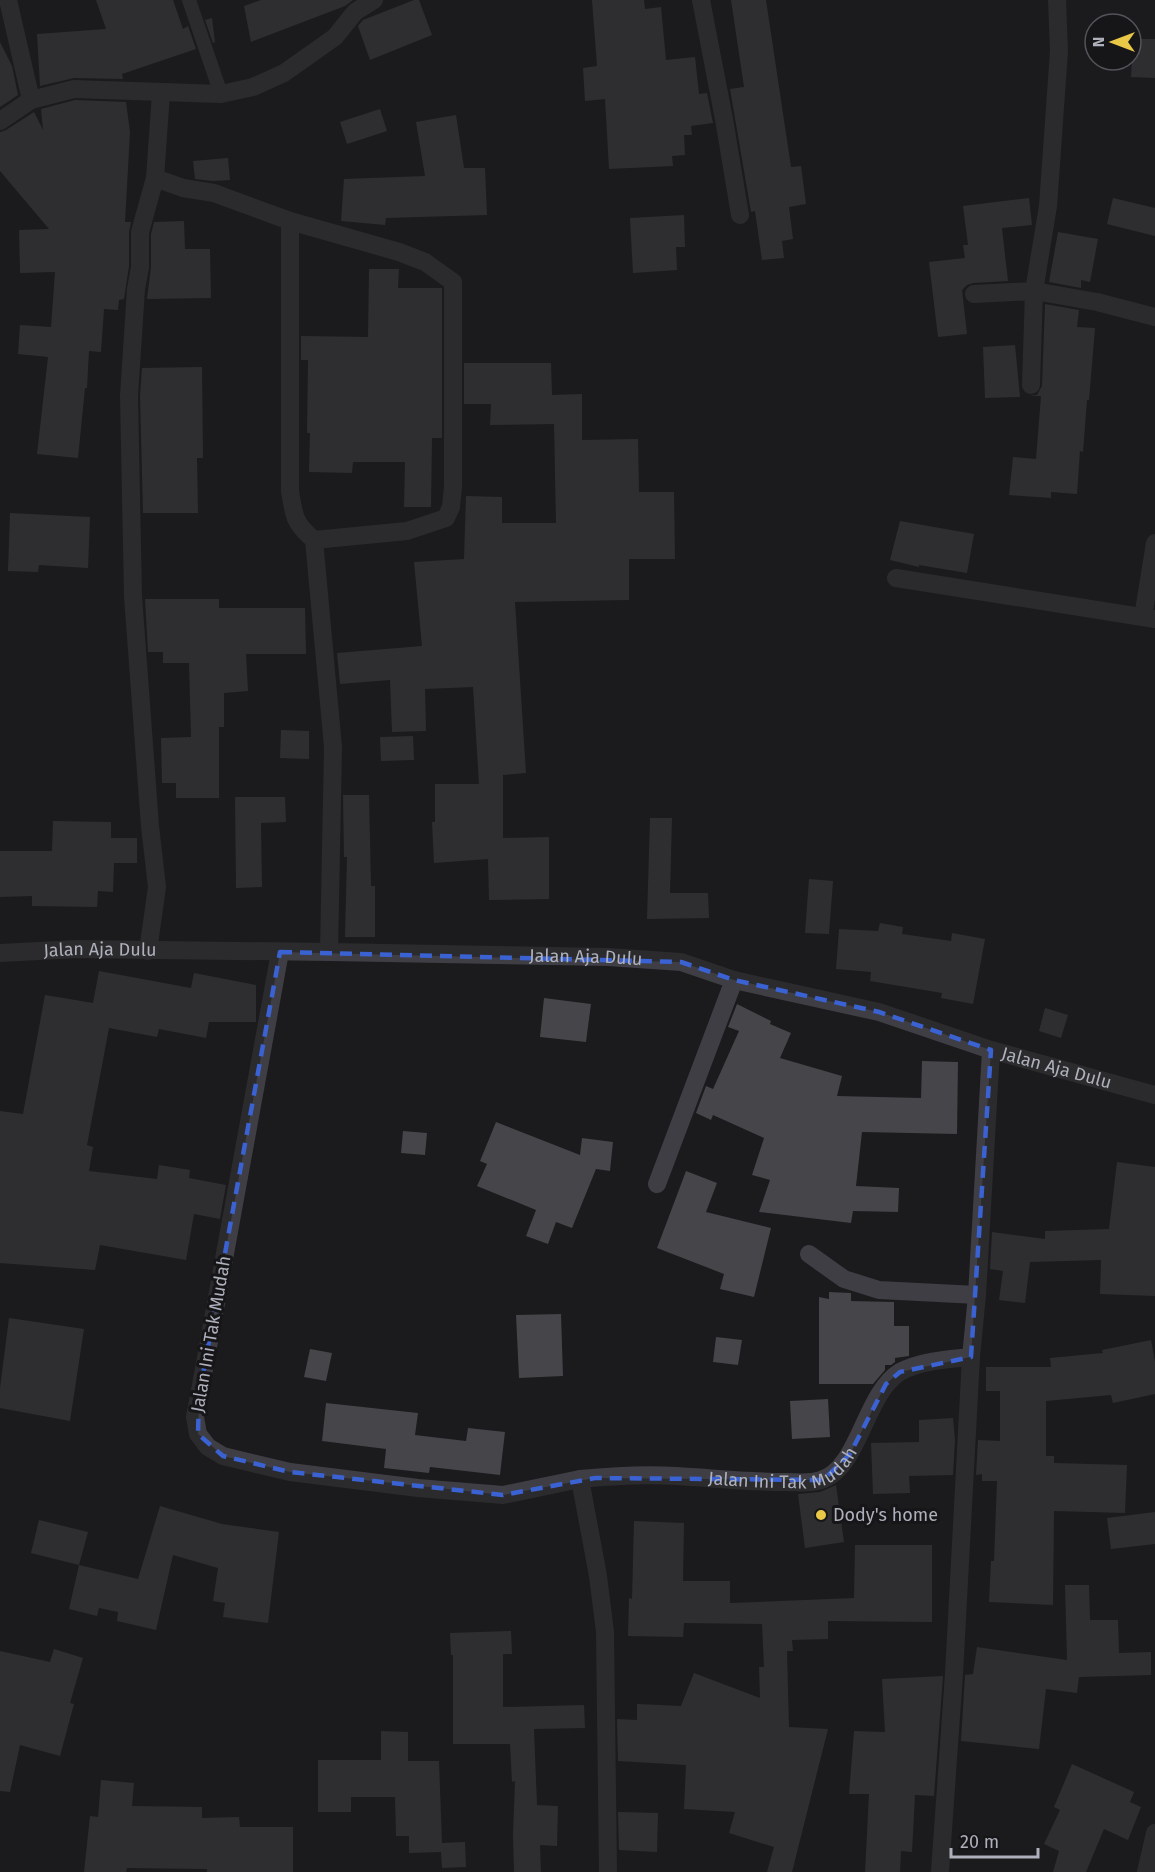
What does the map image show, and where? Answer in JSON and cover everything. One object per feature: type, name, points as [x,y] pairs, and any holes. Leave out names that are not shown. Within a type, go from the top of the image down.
[{"type":"street","points":[[8,0],[32,100]]},
{"type":"street","points":[[0,121],[32,100],[74,89],[221,94],[253,87],[284,72],[335,37],[353,6],[374,0]]},
{"type":"street","points":[[701,0],[740,215]]},
{"type":"street","points":[[1030,385],[1034,291],[1048,206],[1059,51],[1057,0]]},
{"type":"street","points":[[148,951],[157,887],[150,826],[133,596],[129,396],[136,289],[140,267],[140,232],[155,178],[161,93]]},
{"type":"street","points":[[155,178],[183,188],[214,193],[290,221],[399,252],[425,262],[453,282],[453,487],[451,507],[446,518],[434,524],[407,531],[314,540],[300,529],[294,519],[290,491],[290,221]]},
{"type":"street","points":[[974,294],[1034,291],[1097,302],[1155,317]]},
{"type":"street","points":[[314,540],[333,747],[329,952]]},
{"type":"street","points":[[896,578],[1149,618],[1155,543]]},
{"type":"street","name":"Jalan Aja Dulu","points":[[0,952],[77,949],[329,952],[608,957],[681,962],[734,980],[879,1012],[991,1050],[1155,1095]]},
{"type":"street","name":"Jalan Ini Tak Mudah","points":[[280,952],[195,1417],[198,1434],[208,1447],[222,1456],[290,1472],[406,1487],[503,1495],[580,1479],[673,1476],[760,1482],[823,1480],[837,1471],[850,1454],[859,1432],[886,1384],[900,1372],[917,1366],[971,1357]]},
{"type":"street","points":[[657,1184],[734,980]]},
{"type":"street","points":[[940,1872],[991,1050]]},
{"type":"street","points":[[809,1254],[844,1279],[879,1290],[977,1295]]},
{"type":"street","points":[[580,1479],[598,1576],[605,1632],[608,1872]]},
{"type":"street","points":[[1146,1872],[1155,1833]]},
{"type":"lane","points":[[189,0],[221,94]]},
{"type":"highlighted area","points":[[280,952],[681,962],[734,980],[879,1012],[991,1050],[971,1357],[900,1372],[886,1384],[850,1454],[823,1480],[595,1478],[503,1495],[290,1472],[223,1456],[198,1434],[199,1396]]},
{"type":"building","points":[[96,0],[173,0],[183,29],[188,26],[196,49],[122,74],[123,79],[74,78],[40,86],[37,34],[106,29]]},
{"type":"building","points":[[261,0],[353,0],[345,6],[251,42],[244,6]]},
{"type":"building","points":[[419,0],[432,35],[370,60],[358,26],[363,20]]},
{"type":"building","points":[[592,0],[644,0],[645,9],[661,7],[666,60],[695,57],[699,94],[707,93],[713,123],[691,126],[692,135],[684,135],[685,155],[672,156],[673,166],[609,169],[605,99],[585,101],[583,68],[597,66]]},
{"type":"building","points":[[731,0],[766,0],[791,167],[801,166],[806,204],[789,207],[793,239],[782,241],[784,258],[762,260],[755,211],[751,212],[730,89],[744,87]]},
{"type":"building","points":[[212,18],[215,42],[213,43],[205,20]]},
{"type":"building","points":[[1143,39],[1155,39],[1155,78],[1131,77],[1131,72],[1143,72]]},
{"type":"building","points":[[0,42],[12,66],[18,95],[0,107]]},
{"type":"building","points":[[75,100],[126,102],[130,132],[125,222],[131,222],[129,266],[124,299],[119,300],[118,310],[104,309],[101,352],[89,351],[78,458],[37,454],[48,357],[18,354],[20,325],[51,327],[55,272],[20,273],[19,230],[49,229],[0,171],[0,132],[34,112],[43,130],[41,109]]},
{"type":"building","points":[[380,109],[387,131],[347,144],[340,122]]},
{"type":"building","points":[[456,115],[464,168],[485,168],[487,215],[386,218],[385,225],[341,221],[344,179],[425,176],[416,122]]},
{"type":"building","points":[[228,158],[230,180],[195,179],[193,161]]},
{"type":"building","points":[[1029,198],[1032,225],[1002,228],[1008,281],[967,285],[962,290],[967,334],[938,337],[929,262],[965,258],[963,245],[968,245],[963,206]]},
{"type":"building","points":[[1113,198],[1155,208],[1155,236],[1107,224]]},
{"type":"building","points":[[684,215],[685,247],[676,247],[677,270],[633,273],[630,218]]},
{"type":"building","points":[[184,221],[185,249],[210,249],[211,298],[147,299],[151,267],[151,234],[154,222]]},
{"type":"building","points":[[1058,232],[1098,239],[1090,282],[1081,280],[1081,288],[1049,282]]},
{"type":"building","points":[[369,269],[399,269],[398,288],[442,288],[442,438],[432,438],[431,507],[404,507],[405,462],[353,462],[352,473],[309,472],[308,360],[301,360],[301,336],[368,337]]},
{"type":"building","points":[[1045,304],[1079,310],[1077,327],[1095,328],[1077,494],[1051,492],[1051,498],[1009,495],[1013,457],[1036,459],[1041,396],[1029,396],[1037,395],[1042,386]]},
{"type":"building","points":[[1015,345],[1020,397],[985,398],[983,347]]},
{"type":"building","points":[[464,363],[551,363],[552,395],[582,394],[582,440],[638,439],[639,492],[674,492],[675,559],[629,559],[629,600],[515,602],[526,773],[503,775],[503,838],[549,837],[549,899],[489,900],[488,859],[434,863],[432,822],[435,822],[435,784],[479,784],[473,687],[425,689],[426,731],[392,732],[390,680],[340,684],[337,653],[422,646],[414,562],[464,559],[466,496],[502,497],[502,523],[556,523],[554,424],[490,425],[491,404],[464,404]]},
{"type":"building","points":[[202,367],[203,458],[197,458],[198,513],[143,513],[140,396],[142,368]]},
{"type":"building","points":[[10,513],[90,517],[88,568],[39,565],[38,572],[8,571]]},
{"type":"building","points":[[900,521],[974,534],[967,573],[919,565],[919,567],[890,560]]},
{"type":"building","points":[[145,599],[219,599],[219,608],[305,608],[306,654],[246,654],[248,691],[224,693],[224,727],[219,727],[219,798],[176,798],[176,783],[162,783],[161,738],[191,737],[189,663],[163,663],[163,652],[148,652]]},
{"type":"building","points":[[281,730],[309,731],[309,759],[280,758]]},
{"type":"building","points":[[413,736],[414,760],[381,761],[380,737]]},
{"type":"building","points":[[343,795],[369,795],[371,886],[375,886],[375,937],[345,937],[347,857],[344,857]]},
{"type":"building","points":[[235,797],[285,797],[286,822],[261,823],[262,887],[236,888]]},
{"type":"building","points":[[650,818],[672,818],[670,893],[708,893],[709,918],[647,919]]},
{"type":"building","points":[[53,821],[111,822],[111,838],[137,838],[137,863],[114,863],[113,892],[98,891],[97,907],[32,906],[32,896],[0,897],[0,851],[52,851]]},
{"type":"building","points":[[809,879],[833,881],[829,934],[805,933]]},
{"type":"building","points":[[880,923],[903,927],[902,934],[951,941],[952,933],[985,939],[973,1004],[941,998],[942,993],[870,981],[871,972],[836,969],[839,929],[878,931]]},
{"type":"building","points":[[99,971],[191,988],[194,973],[256,985],[256,1022],[209,1022],[206,1038],[159,1029],[157,1037],[109,1028],[87,1145],[93,1147],[89,1171],[157,1179],[159,1165],[190,1170],[189,1178],[226,1185],[220,1219],[194,1214],[186,1260],[100,1245],[95,1270],[0,1263],[0,1111],[23,1114],[45,995],[93,1003]]},
{"type":"building","points":[[544,998],[591,1004],[586,1042],[540,1037]]},
{"type":"building","points":[[737,1004],[771,1021],[770,1024],[791,1033],[780,1058],[842,1076],[837,1096],[921,1098],[922,1061],[958,1062],[957,1134],[862,1132],[856,1186],[899,1188],[898,1212],[853,1211],[851,1223],[759,1212],[770,1180],[752,1175],[764,1138],[713,1115],[711,1120],[696,1113],[706,1086],[713,1089],[739,1031],[728,1027]]},
{"type":"building","points":[[1045,1008],[1068,1015],[1061,1038],[1039,1031]]},
{"type":"building","points":[[496,1122],[580,1155],[582,1138],[613,1142],[610,1171],[596,1169],[572,1228],[556,1222],[548,1244],[526,1236],[536,1210],[477,1186],[487,1164],[480,1161]]},
{"type":"building","points":[[403,1131],[427,1133],[425,1155],[401,1153]]},
{"type":"building","points":[[1117,1162],[1155,1167],[1155,1296],[1100,1294],[1101,1260],[1030,1262],[1025,1303],[999,1300],[1003,1271],[990,1269],[992,1232],[1045,1239],[1045,1231],[1109,1229]]},
{"type":"building","points":[[686,1171],[717,1183],[706,1212],[771,1228],[754,1297],[720,1289],[724,1274],[657,1248]]},
{"type":"building","points":[[829,1292],[851,1293],[851,1301],[894,1302],[894,1326],[909,1326],[909,1356],[895,1358],[895,1362],[891,1365],[885,1365],[885,1370],[873,1384],[819,1384],[819,1297],[829,1299]]},
{"type":"building","points":[[561,1314],[563,1376],[519,1378],[516,1315]]},
{"type":"building","points":[[9,1318],[84,1329],[70,1421],[0,1408],[0,1388]]},
{"type":"building","points":[[716,1337],[742,1340],[738,1365],[713,1362]]},
{"type":"building","points":[[1151,1340],[1155,1362],[1155,1394],[1113,1403],[1111,1395],[1046,1401],[1046,1456],[1054,1456],[1054,1463],[1127,1465],[1125,1513],[1054,1511],[1053,1605],[989,1602],[991,1561],[994,1561],[997,1481],[982,1481],[982,1474],[976,1475],[978,1440],[1000,1441],[1000,1391],[986,1391],[986,1367],[1051,1367],[1050,1358],[1103,1353],[1102,1350]]},
{"type":"building","points":[[310,1349],[332,1353],[326,1381],[304,1377]]},
{"type":"building","points":[[828,1399],[830,1437],[792,1439],[790,1401]]},
{"type":"building","points":[[326,1403],[418,1413],[415,1435],[466,1441],[468,1428],[505,1432],[500,1475],[430,1467],[429,1473],[384,1468],[386,1449],[322,1441]]},
{"type":"building","points":[[953,1418],[955,1440],[953,1475],[909,1476],[910,1493],[873,1494],[871,1443],[919,1442],[919,1420]]},
{"type":"building","name":"Dody's home","points":[[836,1485],[844,1542],[805,1548],[798,1494],[820,1492]]},
{"type":"building","points":[[160,1506],[222,1524],[279,1532],[268,1623],[223,1617],[225,1603],[213,1601],[218,1568],[173,1555],[156,1630],[117,1621],[118,1612],[99,1608],[97,1616],[69,1609],[79,1565],[138,1579]]},
{"type":"building","points":[[1155,1512],[1155,1544],[1111,1549],[1107,1518]]},
{"type":"building","points":[[39,1520],[88,1532],[79,1565],[31,1553]]},
{"type":"building","points":[[634,1521],[684,1523],[683,1581],[730,1581],[730,1603],[854,1598],[855,1545],[932,1545],[932,1622],[828,1621],[828,1639],[792,1640],[793,1651],[787,1651],[789,1727],[828,1729],[792,1872],[767,1872],[774,1847],[729,1833],[735,1812],[684,1809],[686,1765],[618,1761],[617,1719],[637,1720],[637,1704],[681,1706],[694,1673],[760,1698],[759,1667],[764,1667],[762,1624],[684,1623],[683,1637],[628,1636],[629,1598],[632,1599]]},
{"type":"building","points":[[1065,1585],[1089,1585],[1090,1620],[1118,1620],[1119,1653],[1151,1652],[1151,1675],[1079,1677],[1077,1693],[1046,1689],[1039,1749],[961,1741],[965,1675],[973,1674],[977,1647],[1067,1660]]},
{"type":"building","points":[[511,1631],[512,1654],[503,1654],[503,1707],[584,1705],[585,1728],[534,1729],[537,1805],[558,1806],[557,1846],[540,1845],[541,1872],[514,1872],[515,1781],[512,1782],[510,1744],[453,1744],[453,1655],[451,1655],[450,1633]]},
{"type":"building","points":[[54,1649],[83,1658],[70,1703],[74,1704],[60,1756],[20,1745],[10,1792],[0,1791],[0,1651],[50,1662]]},
{"type":"building","points":[[943,1676],[934,1796],[915,1795],[912,1852],[901,1851],[900,1872],[865,1872],[869,1794],[849,1794],[854,1731],[885,1732],[882,1679]]},
{"type":"building","points":[[381,1731],[408,1732],[408,1761],[439,1761],[442,1843],[465,1842],[466,1867],[442,1868],[441,1852],[409,1853],[409,1836],[396,1836],[395,1797],[351,1797],[351,1812],[318,1812],[318,1760],[381,1760]]},
{"type":"building","points":[[1072,1764],[1134,1792],[1130,1802],[1141,1807],[1128,1840],[1104,1829],[1086,1872],[1053,1872],[1059,1851],[1044,1844],[1060,1810],[1054,1807]]},
{"type":"building","points":[[101,1780],[134,1783],[132,1806],[202,1807],[202,1818],[239,1817],[240,1827],[293,1827],[293,1872],[207,1872],[207,1869],[127,1868],[126,1872],[84,1872],[90,1816],[98,1817]]},
{"type":"building","points":[[618,1812],[658,1813],[657,1852],[619,1850]]},
{"type":"place","name":"Dody's home","points":[[821,1515]]}]
